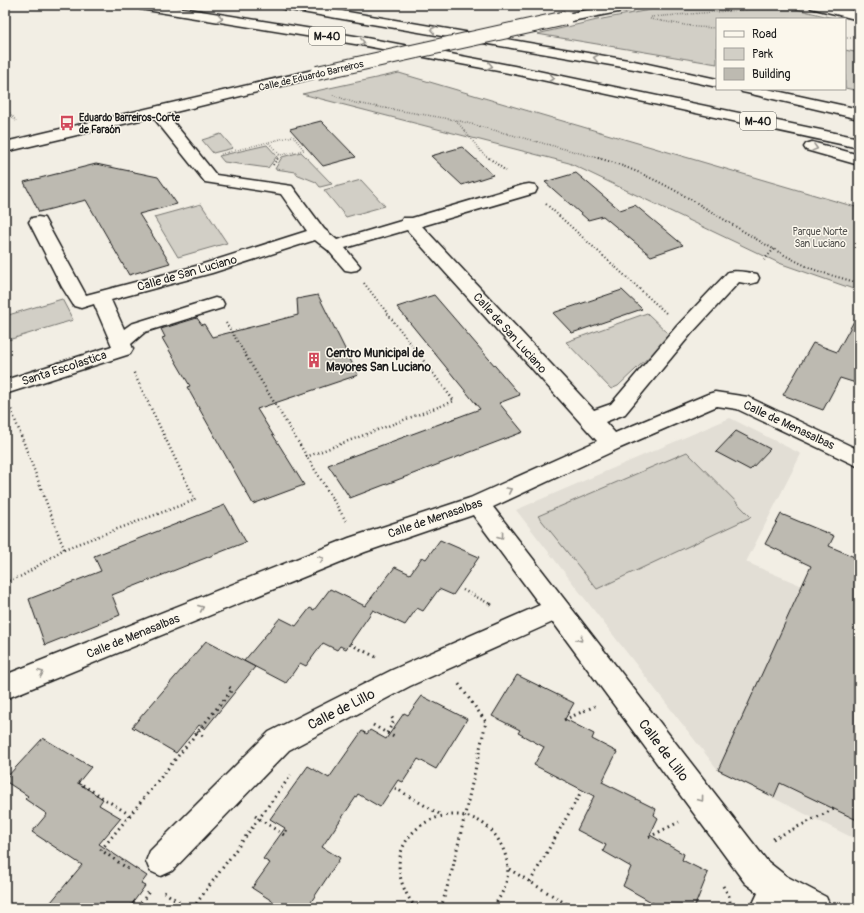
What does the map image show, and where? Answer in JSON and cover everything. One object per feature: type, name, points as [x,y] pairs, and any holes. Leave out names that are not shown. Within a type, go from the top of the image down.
[{"type":"main road","name":"M-40","points":[[140,5],[376,44],[658,100],[859,143]]},
{"type":"main road","name":"M-40","points":[[284,5],[634,65],[716,82]]},
{"type":"main road","name":"Calle de Eduardo Barreiros","points":[[5,147],[317,73],[621,6],[634,5]]},
{"type":"main road","points":[[816,5],[859,16]]},
{"type":"main road","points":[[634,65],[716,72]]},
{"type":"main road","name":"M-40","points":[[751,90],[859,114]]},
{"type":"main road","points":[[811,90],[844,96]]},
{"type":"main road","points":[[658,100],[708,119],[859,160]]},
{"type":"main road","points":[[157,112],[211,179],[286,190],[318,234],[334,246],[351,266]]},
{"type":"main road","points":[[334,246],[409,222],[529,189]]},
{"type":"main road","name":"Calle de San Luciano","points":[[38,222],[70,287],[81,302],[101,298],[206,269],[318,234]]},
{"type":"main road","name":"Calle de San Luciano","points":[[409,222],[612,442]]},
{"type":"main road","points":[[590,419],[618,409],[684,330],[734,276],[750,278]]},
{"type":"main road","points":[[101,298],[124,353]]},
{"type":"main road","points":[[124,353],[138,328],[215,304]]},
{"type":"main road","name":"Santa Escolastica","points":[[6,394],[124,353]]},
{"type":"main road","name":"Calle de Menasalbas","points":[[5,687],[356,545],[478,504],[612,442],[715,399],[741,402],[859,459]]},
{"type":"main road","name":"Calle de Lillo","points":[[478,504],[756,872],[771,897],[815,908]]},
{"type":"main road","name":"Calle de Lillo","points":[[157,873],[279,741],[401,678],[557,609]]},
{"type":"path","points":[[716,28],[696,27],[649,18],[753,8],[801,8]]},
{"type":"path","points":[[846,38],[854,38]]},
{"type":"path","points":[[327,93],[355,103],[456,120],[609,161],[673,188],[774,249],[816,270],[859,283]]},
{"type":"path","points":[[5,107],[19,125]]},
{"type":"path","points":[[456,120],[483,154],[529,189],[684,330]]},
{"type":"path","points":[[217,155],[292,136],[304,150],[280,156],[271,169]]},
{"type":"path","points":[[269,143],[280,156]]},
{"type":"path","points":[[306,457],[454,401],[351,266]]},
{"type":"path","points":[[215,304],[306,457],[341,511],[356,545]]},
{"type":"path","points":[[5,582],[22,576],[64,549],[195,500],[124,353]]},
{"type":"path","points":[[6,394],[64,549]]},
{"type":"path","points":[[441,908],[465,816],[486,722],[442,660]]},
{"type":"path","points":[[122,865],[101,850],[232,689],[230,687]]},
{"type":"path","points":[[386,732],[394,721],[387,711]]},
{"type":"path","points":[[366,721],[394,737]]},
{"type":"path","points":[[197,732],[203,736]]},
{"type":"path","points":[[193,908],[294,772]]},
{"type":"path","points":[[78,782],[130,815]]},
{"type":"path","points":[[395,788],[442,816]]},
{"type":"path","points":[[530,882],[581,792]]},
{"type":"path","points":[[774,839],[834,809]]},
{"type":"path","points":[[255,816],[284,835],[287,829]]},
{"type":"path","points":[[416,908],[408,900],[400,882],[398,864],[402,847],[411,832],[425,821],[442,816],[465,816],[482,822],[496,834],[505,851],[509,869],[506,886],[499,901],[492,908]]},
{"type":"path","points":[[649,837],[679,822]]},
{"type":"path","points":[[509,869],[573,908]]},
{"type":"path","points":[[133,902],[139,906],[157,873]]},
{"type":"path","points":[[159,889],[188,908]]},
{"type":"shaded area","points":[[730,418],[801,454],[746,562],[859,610],[859,841],[718,770],[516,510]]},
{"type":"green space","points":[[675,5],[780,5],[833,18],[716,18],[716,64],[537,34],[597,20]]},
{"type":"green space","points":[[846,50],[859,53],[859,91],[846,88]]},
{"type":"green space","name":"Parque Norte San Luciano","points":[[399,73],[859,208],[859,291],[779,263],[569,163],[302,94]]},
{"type":"green space","points":[[221,134],[233,148],[213,153],[202,140]]},
{"type":"green space","points":[[267,145],[277,156],[268,168],[224,162],[219,156]]},
{"type":"green space","points":[[301,152],[332,184],[320,187],[316,182],[296,174],[296,172],[275,169],[282,157]]},
{"type":"green space","points":[[361,180],[385,206],[346,217],[324,190]]},
{"type":"green space","points":[[201,204],[227,243],[178,257],[154,217]]},
{"type":"green space","points":[[62,299],[73,320],[5,341],[5,316]]},
{"type":"green space","points":[[647,313],[671,336],[618,386],[611,389],[566,342]]},
{"type":"green space","points":[[687,452],[751,517],[597,589],[538,516]]},
{"type":"building","points":[[321,121],[356,157],[323,166],[290,129]]},
{"type":"building","points":[[462,147],[493,175],[462,185],[431,156]]},
{"type":"building","points":[[96,164],[158,177],[177,204],[139,214],[170,263],[129,275],[86,200],[39,212],[24,182]]},
{"type":"building","points":[[576,173],[620,210],[635,205],[683,245],[651,256],[603,216],[588,220],[545,182]]},
{"type":"building","points":[[622,290],[642,309],[572,333],[553,313]]},
{"type":"building","points":[[318,295],[358,375],[257,409],[304,485],[253,504],[187,387],[190,386],[162,338],[165,337],[161,329],[197,318],[202,325],[204,324],[212,337],[298,315],[297,299]]},
{"type":"building","points":[[434,295],[520,395],[499,403],[523,432],[350,498],[328,465],[480,409],[397,307]]},
{"type":"building","points":[[859,312],[859,384],[840,378],[823,410],[783,395],[813,343],[837,352]]},
{"type":"building","points":[[736,431],[770,449],[750,470],[716,452]]},
{"type":"building","points":[[225,505],[246,542],[112,595],[120,615],[45,645],[29,599],[101,571],[94,556]]},
{"type":"building","points":[[781,514],[834,536],[829,546],[859,559],[859,821],[780,783],[774,797],[718,770],[811,566],[765,544]]},
{"type":"building","points":[[440,540],[479,557],[453,595],[439,589],[423,611],[417,608],[405,625],[373,610],[346,649],[340,646],[337,650],[323,643],[306,666],[300,663],[286,683],[244,661],[280,618],[296,626],[310,608],[314,610],[330,589],[365,606],[395,567],[410,574],[422,557],[426,559]]},
{"type":"building","points":[[206,641],[255,667],[205,729],[199,725],[176,753],[132,727]]},
{"type":"building","points":[[517,675],[574,703],[565,719],[594,734],[592,739],[617,752],[602,782],[656,809],[654,815],[658,818],[650,835],[684,854],[682,860],[708,873],[694,908],[662,908],[623,886],[631,867],[603,851],[606,845],[577,830],[594,796],[534,765],[544,747],[518,733],[520,730],[492,716]]},
{"type":"building","points":[[422,696],[467,719],[436,769],[418,759],[403,782],[398,780],[380,807],[358,794],[322,847],[340,858],[307,908],[283,908],[252,888],[270,863],[263,859],[285,828],[270,819],[308,766],[329,778],[362,731],[367,734],[370,730],[386,739],[404,713],[408,715]]},
{"type":"building","points":[[43,738],[91,767],[78,783],[103,799],[99,805],[121,818],[99,844],[147,876],[141,884],[145,886],[129,908],[46,908],[82,865],[32,832],[47,814],[25,799],[28,796],[5,781],[5,779]]},
{"type":"place","name":"Eduardo Barreiros-Corte de Faraón","points":[[67,123]]},
{"type":"place","name":"Centro Municipal de Mayores San Luciano","points":[[314,360]]}]
